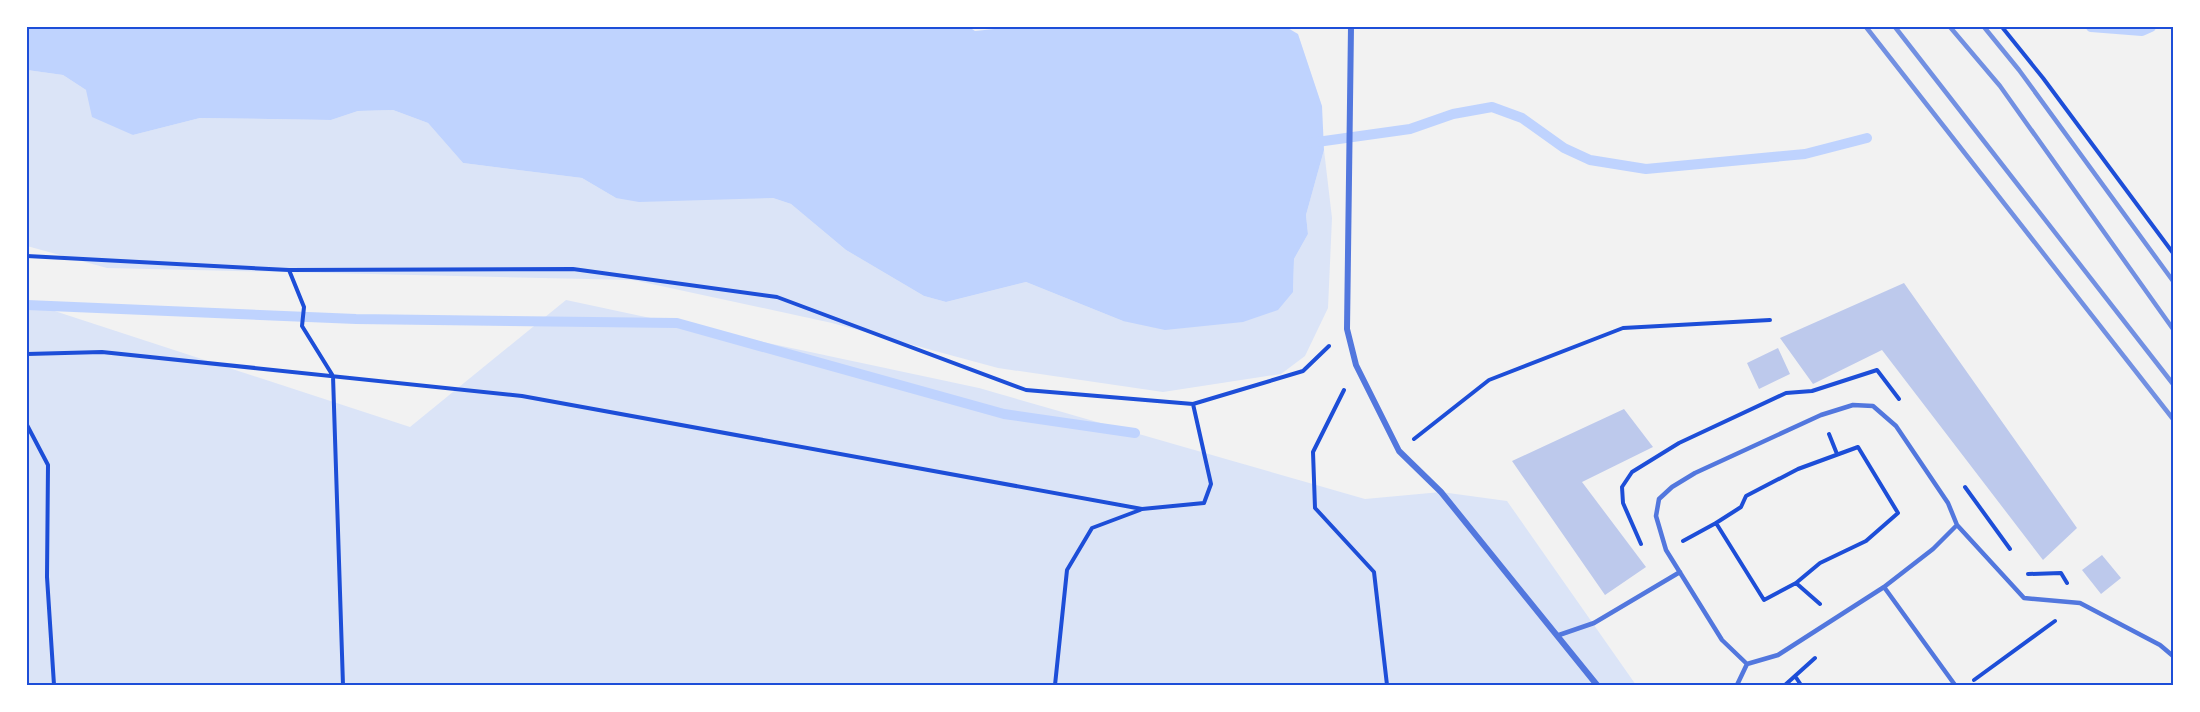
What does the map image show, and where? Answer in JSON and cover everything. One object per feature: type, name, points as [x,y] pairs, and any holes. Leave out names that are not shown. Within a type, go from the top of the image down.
[{"type":"street","points":[[1351,27],[1347,329],[1356,365],[1399,451],[1441,492],[1596,685]]},
{"type":"lane","points":[[1747,664],[1722,640],[1666,550],[1656,516],[1659,499],[1672,487],[1695,473],[1821,415],[1854,405],[1873,406],[1896,426],[1948,503],[1958,525],[2024,598],[2080,603],[2160,645],[2173,656]]},
{"type":"lane","points":[[1737,685],[1747,664],[1778,655],[1836,618],[1933,549],[1958,525]]},
{"type":"lane","points":[[1558,635],[1594,624],[1680,572]]},
{"type":"lane","points":[[1884,586],[1955,685]]},
{"type":"path","points":[[2002,27],[2043,78],[2173,253]]},
{"type":"path","points":[[27,256],[289,270],[573,269],[777,297],[1026,390],[1194,404],[1303,371],[1347,329]]},
{"type":"path","points":[[289,270],[304,307],[302,326],[333,376],[343,685]]},
{"type":"path","points":[[1399,451],[1489,380],[1623,328],[1770,320]]},
{"type":"path","points":[[27,354],[102,352],[522,396],[1142,509]]},
{"type":"path","points":[[1356,365],[1313,452],[1315,508],[1374,572],[1387,685]]},
{"type":"path","points":[[1643,549],[1623,502],[1622,487],[1632,472],[1678,443],[1786,393],[1812,391],[1877,370],[1904,405]]},
{"type":"path","points":[[1055,685],[1067,570],[1092,528],[1142,509],[1204,503],[1211,484],[1194,404]]},
{"type":"path","points":[[27,425],[48,465],[47,577],[54,685]]},
{"type":"path","points":[[1858,447],[1898,513],[1866,541],[1820,563],[1796,583],[1764,600],[1716,523],[1741,507],[1746,496],[1798,469],[1858,447]]},
{"type":"path","points":[[1963,484],[2015,556]]},
{"type":"path","points":[[1975,685],[1972,681],[2080,603],[2061,573],[2028,574],[2021,565]]},
{"type":"path","points":[[1796,583],[1836,618]]},
{"type":"path","points":[[1785,685],[1821,653]]},
{"type":"path","points":[[1795,676],[1801,685]]},
{"type":"shaded area","points":[[27,70],[63,75],[86,90],[133,135],[200,118],[331,120],[358,111],[393,110],[428,123],[463,163],[582,178],[616,198],[773,198],[791,204],[846,250],[924,296],[946,302],[1026,282],[1123,321],[1293,292],[1294,259],[1308,234],[1306,215],[1324,150],[1332,218],[1328,308],[1305,356],[1281,374],[1163,392],[998,368],[832,323],[633,280],[107,268],[27,246]]},
{"type":"shaded area","points":[[566,300],[979,388],[1365,499],[1441,492],[1507,501],[1636,685],[27,685],[27,302],[410,427]]},
{"type":"water","points":[[27,27],[969,27],[975,31],[1013,27],[1286,27],[1298,34],[1322,106],[1324,150],[1306,215],[1308,234],[1294,259],[1293,292],[1278,310],[1243,322],[1165,330],[1123,321],[1026,282],[946,302],[924,296],[846,250],[791,204],[773,198],[639,202],[616,198],[582,178],[463,163],[428,123],[393,110],[358,111],[331,120],[200,118],[133,135],[92,117],[86,90],[63,75],[27,70]]},
{"type":"building","points":[[1904,283],[2077,528],[2043,560],[1882,350],[1813,384],[1780,338]]},
{"type":"building","points":[[1778,348],[1790,374],[1759,389],[1747,363]]},
{"type":"building","points":[[1624,409],[1653,447],[1582,482],[1646,567],[1605,595],[1512,461]]},
{"type":"building","points":[[2102,555],[2121,578],[2101,594],[2082,570]]},
{"type":"waterway","points":[[2091,27],[2142,31],[2151,27]]},
{"type":"waterway","points":[[1310,143],[1410,129],[1453,114],[1492,107],[1522,118],[1564,148],[1590,160],[1646,169],[1805,154],[1867,138]]},
{"type":"waterway","points":[[27,305],[356,319],[677,323],[1004,414],[1135,433]]},
{"type":"railway","points":[[1866,27],[2173,419]]},
{"type":"railway","points":[[1895,27],[2173,384]]},
{"type":"railway","points":[[1950,27],[2000,86],[2173,329]]},
{"type":"railway","points":[[1984,27],[2019,70],[2173,281]]}]
